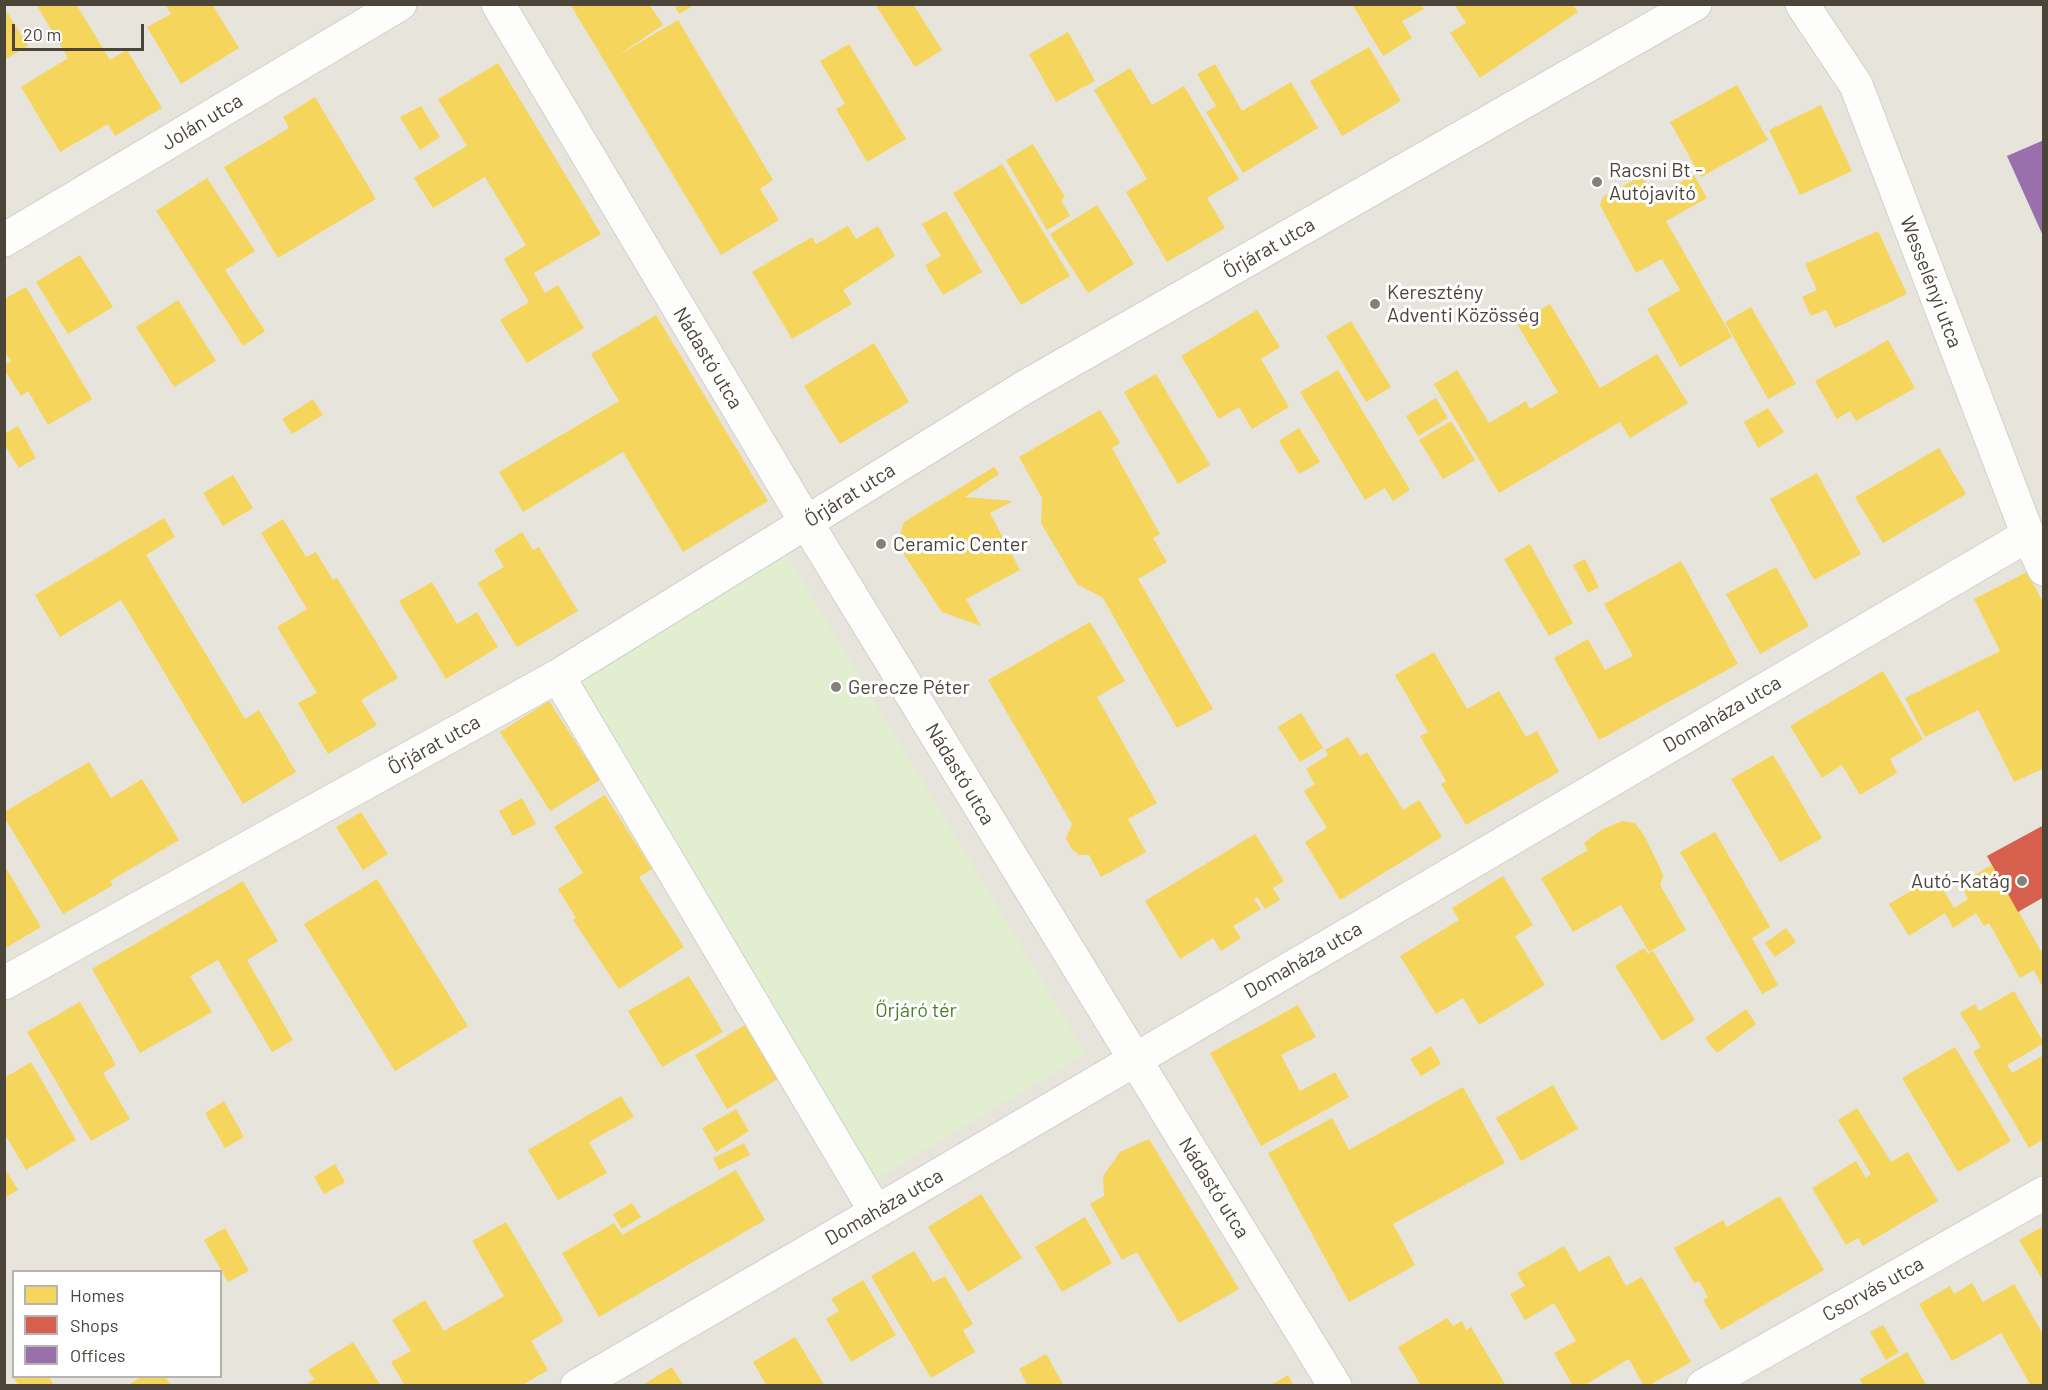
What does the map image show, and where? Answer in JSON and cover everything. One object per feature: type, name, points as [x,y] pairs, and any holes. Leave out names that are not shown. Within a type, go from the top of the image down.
[{"type":"street","name":"Jolán utca","points":[[4,240],[400,4]]},
{"type":"street","name":"Nádastó utca","points":[[498,4],[806,522],[1335,1386]]},
{"type":"street","name":"Őrjárat utca","points":[[4,983],[558,676],[1025,387],[1695,4]]},
{"type":"street","name":"Wesselényi utca","points":[[1802,4],[1856,85],[2043,569]]},
{"type":"street","name":"Domaháza utca","points":[[577,1386],[2028,535]]},
{"type":"street","points":[[558,676],[876,1212]]},
{"type":"street","name":"Csorvás utca","points":[[1703,1386],[2043,1193]]},
{"type":"shaded area","points":[[5,5],[2043,5],[2043,1385],[5,1386]]},
{"type":"green space","name":"Őrjáró tér","points":[[787,555],[1086,1054],[875,1180],[578,680]]},
{"type":"building: Homes","points":[[36,4],[76,4],[110,60],[127,50],[162,108],[115,136],[108,124],[60,152],[21,87],[68,58]]},
{"type":"building: Homes","points":[[165,4],[212,4],[239,48],[181,84],[147,27],[171,14]]},
{"type":"building: Homes","points":[[570,4],[649,4],[663,25],[617,56],[678,20],[773,180],[760,189],[779,220],[721,255]]},
{"type":"building: Homes","points":[[674,4],[696,4],[679,14]]},
{"type":"building: Homes","points":[[875,4],[913,4],[942,50],[915,67]]},
{"type":"building: Homes","points":[[1352,4],[1421,4],[1424,9],[1402,21],[1412,38],[1383,56]]},
{"type":"building: Homes","points":[[1454,4],[1573,4],[1578,12],[1480,78],[1450,33],[1466,23]]},
{"type":"building: Homes","points":[[7,12],[28,46],[4,60],[4,14]]},
{"type":"building: Homes","points":[[1068,32],[1095,81],[1056,102],[1029,54]]},
{"type":"building: Homes","points":[[849,44],[906,139],[867,162],[836,109],[845,104],[820,61]]},
{"type":"building: Homes","points":[[1369,47],[1401,101],[1342,136],[1310,81]]},
{"type":"building: Homes","points":[[498,63],[601,234],[534,273],[545,293],[558,285],[584,328],[527,363],[500,320],[529,302],[504,259],[526,245],[485,177],[433,208],[414,178],[467,146],[438,99]]},
{"type":"building: Homes","points":[[1215,64],[1242,111],[1291,82],[1318,128],[1243,173],[1206,112],[1216,106],[1197,74]]},
{"type":"building: Homes","points":[[1130,68],[1152,105],[1184,86],[1239,179],[1207,198],[1225,228],[1167,262],[1126,192],[1147,179],[1094,90]]},
{"type":"building: Homes","points":[[1737,85],[1768,140],[1701,177],[1670,122]]},
{"type":"building: Homes","points":[[315,97],[376,199],[278,258],[224,167],[289,128],[283,117]]},
{"type":"building: Homes","points":[[1821,105],[1852,171],[1800,195],[1769,130]]},
{"type":"building: Homes","points":[[421,106],[440,137],[420,150],[400,117]]},
{"type":"building: Homes","points":[[1033,144],[1065,197],[1061,200],[1070,216],[1047,230],[1006,160]]},
{"type":"building: Homes","points":[[1002,164],[1070,276],[1021,305],[953,193]]},
{"type":"building: Homes","points":[[1694,175],[1707,198],[1666,221],[1732,337],[1680,367],[1647,309],[1680,290],[1662,259],[1636,273],[1600,205],[1603,197],[1642,176],[1653,197]]},
{"type":"building: Homes","points":[[207,178],[255,251],[225,270],[265,331],[243,346],[156,211]]},
{"type":"building: Homes","points":[[1097,205],[1134,264],[1088,293],[1050,234]]},
{"type":"building: Homes","points":[[946,211],[982,272],[943,295],[925,265],[941,256],[922,224]]},
{"type":"building: Homes","points":[[848,226],[856,239],[878,226],[895,256],[843,290],[852,304],[792,339],[752,272],[812,237],[816,244]]},
{"type":"building: Homes","points":[[1878,231],[1907,294],[1835,328],[1826,310],[1811,316],[1802,297],[1817,290],[1805,264]]},
{"type":"building: Homes","points":[[80,255],[113,307],[68,334],[36,282]]},
{"type":"building: Homes","points":[[26,287],[92,399],[48,425],[28,391],[21,396],[4,369],[4,365],[11,361],[4,351],[4,299]]},
{"type":"building: Homes","points":[[178,300],[216,361],[174,387],[136,327]]},
{"type":"building: Homes","points":[[1550,304],[1600,388],[1657,354],[1688,403],[1630,438],[1620,422],[1499,493],[1434,384],[1457,370],[1489,423],[1526,401],[1530,409],[1558,392],[1517,324]]},
{"type":"building: Homes","points":[[1751,307],[1796,384],[1768,399],[1725,322]]},
{"type":"building: Homes","points":[[1257,310],[1280,347],[1261,359],[1289,407],[1252,429],[1239,407],[1219,419],[1181,356]]},
{"type":"building: Homes","points":[[656,315],[768,501],[683,552],[623,452],[523,512],[499,472],[619,401],[591,354]]},
{"type":"building: Homes","points":[[1351,321],[1391,387],[1366,402],[1326,336]]},
{"type":"building: Homes","points":[[1888,340],[1915,388],[1856,421],[1850,411],[1837,419],[1815,381]]},
{"type":"building: Homes","points":[[874,343],[909,402],[840,444],[804,386]]},
{"type":"building: Homes","points":[[1338,370],[1410,490],[1393,501],[1385,488],[1365,500],[1300,392]]},
{"type":"building: Homes","points":[[1156,374],[1210,465],[1178,484],[1124,392]]},
{"type":"building: Homes","points":[[1436,398],[1448,418],[1418,436],[1406,416]]},
{"type":"building: Homes","points":[[313,399],[323,415],[292,434],[282,419]]},
{"type":"building: Homes","points":[[1768,408],[1784,432],[1758,448],[1744,422]]},
{"type":"building: Homes","points":[[1100,410],[1120,443],[1112,448],[1160,534],[1153,538],[1167,562],[1138,579],[1213,709],[1177,728],[1103,598],[1077,584],[1041,523],[1042,498],[1019,457]]},
{"type":"building: Homes","points":[[1451,421],[1475,460],[1443,479],[1419,440]]},
{"type":"building: Homes","points":[[18,426],[36,458],[19,468],[4,444],[4,434]]},
{"type":"building: Homes","points":[[1299,428],[1320,462],[1299,474],[1279,441]]},
{"type":"building: Homes","points":[[1939,448],[1966,494],[1883,543],[1855,497]]},
{"type":"building: Homes","points":[[994,467],[999,474],[965,497],[1013,501],[990,513],[1020,570],[966,599],[981,626],[942,612],[897,544],[904,522]]},
{"type":"building: Homes","points":[[1817,473],[1861,554],[1814,580],[1770,499]]},
{"type":"building: Homes","points":[[233,475],[253,508],[223,526],[203,493]]},
{"type":"building: Homes","points":[[164,518],[175,537],[146,555],[245,719],[259,710],[296,772],[243,804],[121,600],[60,637],[35,595]]},
{"type":"building: Homes","points":[[283,519],[306,557],[316,552],[333,580],[337,578],[398,678],[361,700],[377,725],[328,754],[298,703],[317,693],[277,627],[307,609],[261,533]]},
{"type":"building: Homes","points":[[522,532],[533,550],[539,547],[578,611],[517,647],[478,583],[504,567],[494,550]]},
{"type":"building: Homes","points":[[1530,544],[1573,623],[1549,636],[1504,559]]},
{"type":"building: Homes","points":[[1585,559],[1599,587],[1588,593],[1573,565]]},
{"type":"building: Homes","points":[[1681,561],[1738,664],[1599,740],[1554,658],[1588,639],[1605,670],[1633,656],[1604,604]]},
{"type":"building: Homes","points":[[1776,567],[1809,626],[1760,654],[1726,594]]},
{"type":"building: Homes","points":[[2027,572],[2044,604],[2044,768],[2014,782],[1978,710],[1925,737],[1905,698],[2000,651],[1974,599]]},
{"type":"building: Homes","points":[[432,582],[457,624],[477,612],[498,647],[446,679],[399,601]]},
{"type":"building: Homes","points":[[1090,622],[1125,681],[1097,697],[1157,803],[1128,819],[1146,852],[1101,877],[1089,855],[1079,855],[1071,848],[1066,838],[1072,824],[988,680]]},
{"type":"building: Homes","points":[[1434,652],[1467,709],[1499,691],[1526,737],[1537,731],[1559,772],[1466,825],[1441,784],[1446,781],[1420,736],[1428,732],[1395,675]]},
{"type":"building: Homes","points":[[1883,671],[1923,739],[1890,759],[1897,773],[1860,795],[1842,765],[1822,778],[1790,726]]},
{"type":"building: Homes","points":[[549,701],[600,780],[550,811],[500,732]]},
{"type":"building: Homes","points":[[1301,713],[1323,748],[1300,762],[1278,727]]},
{"type":"building: Homes","points":[[1348,737],[1360,756],[1367,752],[1403,810],[1419,800],[1442,837],[1340,900],[1305,842],[1327,828],[1304,791],[1315,784],[1306,769],[1328,755],[1325,750]]},
{"type":"building: Homes","points":[[1773,755],[1822,838],[1780,862],[1731,779]]},
{"type":"building: Homes","points":[[89,762],[111,798],[142,779],[179,840],[110,881],[113,885],[63,914],[4,817],[4,812]]},
{"type":"building: Homes","points":[[605,795],[652,869],[639,877],[684,947],[619,989],[573,920],[576,918],[558,889],[583,873],[554,827]]},
{"type":"building: Homes","points":[[522,798],[536,824],[513,836],[499,811]]},
{"type":"building: Homes","points":[[361,812],[388,854],[363,870],[336,827]]},
{"type":"building: Homes","points":[[1622,821],[1635,823],[1645,837],[1661,870],[1663,877],[1660,885],[1686,930],[1649,952],[1621,905],[1573,932],[1541,878],[1588,850],[1584,843],[1601,830]]},
{"type":"building: Homes","points":[[1715,832],[1770,927],[1752,938],[1778,985],[1762,994],[1680,852]]},
{"type":"building: Homes","points":[[1255,834],[1284,881],[1273,888],[1280,900],[1265,909],[1257,897],[1254,899],[1261,909],[1233,926],[1241,938],[1221,951],[1213,938],[1180,959],[1145,901]]},
{"type":"building: Homes","points":[[1992,865],[2041,951],[2044,950],[2044,990],[2034,970],[2020,978],[1989,923],[1984,926],[1976,913],[1953,928],[1945,913],[1909,936],[1889,904],[1935,876],[1954,908],[1968,899],[1960,883]]},
{"type":"building: Homes","points":[[6,868],[41,927],[4,949],[4,869]]},
{"type":"building: Homes","points":[[1503,876],[1533,925],[1515,936],[1545,985],[1479,1025],[1463,998],[1436,1014],[1400,956],[1459,920],[1452,908]]},
{"type":"building: Homes","points":[[377,879],[468,1026],[395,1071],[304,924]]},
{"type":"building: Homes","points":[[243,881],[278,941],[247,960],[293,1040],[272,1052],[218,960],[190,976],[212,1012],[140,1053],[92,969]]},
{"type":"building: Homes","points":[[1786,928],[1796,942],[1775,957],[1765,943]]},
{"type":"building: Homes","points":[[1644,948],[1648,954],[1653,951],[1695,1020],[1662,1041],[1615,966]]},
{"type":"building: Homes","points":[[689,976],[723,1032],[662,1067],[628,1011]]},
{"type":"building: Homes","points":[[2014,991],[2044,1043],[2007,1065],[2012,1073],[2044,1055],[2044,1139],[2029,1148],[1973,1052],[1981,1047],[1960,1013],[1975,1004],[1979,1011]]},
{"type":"building: Homes","points":[[80,1002],[116,1065],[103,1073],[130,1119],[91,1141],[27,1032]]},
{"type":"building: Homes","points":[[1298,1005],[1316,1037],[1281,1055],[1300,1091],[1335,1072],[1349,1097],[1261,1146],[1210,1053]]},
{"type":"building: Homes","points":[[1746,1009],[1756,1024],[1717,1053],[1705,1038]]},
{"type":"building: Homes","points":[[750,1022],[783,1076],[727,1109],[695,1055]]},
{"type":"building: Homes","points":[[1431,1046],[1441,1064],[1421,1076],[1410,1059]]},
{"type":"building: Homes","points":[[1955,1047],[2011,1141],[1958,1172],[1902,1078]]},
{"type":"building: Homes","points":[[31,1062],[76,1140],[26,1170],[4,1133],[4,1078]]},
{"type":"building: Homes","points":[[1553,1085],[1578,1129],[1521,1161],[1496,1118]]},
{"type":"building: Homes","points":[[1463,1087],[1505,1163],[1393,1224],[1415,1265],[1349,1302],[1268,1153],[1332,1118],[1349,1150]]},
{"type":"building: Homes","points":[[621,1096],[634,1117],[589,1142],[607,1173],[558,1200],[528,1150]]},
{"type":"building: Homes","points":[[224,1101],[244,1137],[225,1148],[205,1113]]},
{"type":"building: Homes","points":[[1857,1108],[1891,1162],[1908,1152],[1938,1201],[1863,1246],[1858,1238],[1846,1245],[1812,1188],[1856,1161],[1866,1178],[1871,1174],[1838,1120]]},
{"type":"building: Homes","points":[[736,1109],[749,1131],[716,1152],[702,1128]]},
{"type":"building: Homes","points":[[1149,1139],[1239,1289],[1179,1323],[1137,1252],[1122,1260],[1090,1204],[1104,1196],[1103,1176],[1120,1152]]},
{"type":"building: Homes","points":[[744,1143],[750,1155],[719,1170],[713,1158]]},
{"type":"building: Homes","points":[[335,1164],[345,1182],[324,1194],[314,1177]]},
{"type":"building: Homes","points":[[4,1167],[18,1190],[4,1198]]},
{"type":"building: Homes","points":[[736,1170],[765,1220],[599,1317],[562,1253],[614,1223],[622,1235]]},
{"type":"building: Homes","points":[[981,1194],[1022,1258],[968,1292],[928,1227]]},
{"type":"building: Homes","points":[[1780,1196],[1824,1270],[1721,1330],[1703,1300],[1708,1297],[1699,1281],[1694,1283],[1674,1248],[1723,1220],[1727,1227]]},
{"type":"building: Homes","points":[[632,1203],[641,1217],[622,1229],[613,1214]]},
{"type":"building: Homes","points":[[1085,1217],[1112,1263],[1062,1292],[1035,1247]]},
{"type":"building: Homes","points":[[506,1222],[564,1321],[531,1341],[548,1370],[521,1386],[405,1386],[391,1362],[411,1351],[392,1320],[425,1300],[444,1331],[504,1296],[472,1241]]},
{"type":"building: Homes","points":[[2044,1226],[2044,1282],[2019,1240]]},
{"type":"building: Homes","points":[[225,1228],[249,1271],[228,1282],[204,1240]]},
{"type":"building: Homes","points":[[1564,1246],[1579,1272],[1609,1255],[1626,1286],[1642,1277],[1691,1362],[1648,1386],[1644,1386],[1629,1359],[1583,1386],[1573,1386],[1554,1353],[1576,1341],[1554,1303],[1525,1320],[1510,1294],[1525,1286],[1517,1273]]},
{"type":"building: Homes","points":[[914,1251],[933,1282],[945,1276],[973,1324],[963,1330],[975,1352],[931,1378],[871,1276]]},
{"type":"building: Homes","points":[[863,1280],[896,1335],[851,1362],[826,1319],[839,1311],[831,1299]]},
{"type":"building: Homes","points":[[1972,1283],[1983,1302],[2014,1284],[2044,1336],[2044,1386],[2031,1386],[2001,1333],[1952,1361],[1919,1304],[1950,1286],[1954,1294]]},
{"type":"building: Homes","points":[[1447,1318],[1453,1326],[1462,1321],[1466,1330],[1471,1327],[1506,1386],[1421,1386],[1398,1347]]},
{"type":"building: Homes","points":[[1883,1325],[1899,1352],[1886,1360],[1870,1332]]},
{"type":"building: Homes","points":[[795,1337],[825,1386],[767,1386],[753,1362]]},
{"type":"building: Homes","points":[[353,1342],[381,1386],[304,1386],[314,1379],[308,1370]]},
{"type":"building: Homes","points":[[1907,1352],[1927,1386],[1863,1386],[1860,1379]]},
{"type":"building: Homes","points":[[1046,1354],[1064,1386],[1028,1386],[1019,1369]]},
{"type":"building: Homes","points":[[672,1367],[684,1386],[641,1386]]},
{"type":"building: Homes","points":[[1288,1375],[1294,1386],[1270,1386]]},
{"type":"building: Homes","points":[[14,1378],[50,1378],[54,1386],[19,1386]]},
{"type":"building: Homes","points":[[139,1378],[166,1378],[171,1386],[127,1386]]},
{"type":"building: Shops","name":"Autó-Katág","points":[[2044,825],[2044,897],[2018,912],[1987,856]]},
{"type":"building: Offices","points":[[2044,140],[2044,238],[2007,156]]},
{"type":"place","name":"Racsni Bt - Autójavító","points":[[1597,182]]},
{"type":"place","name":"Keresztény Adventi Közösség","points":[[1375,304]]},
{"type":"place","name":"Ceramic Center","points":[[881,544]]},
{"type":"place","name":"Gerecze Péter","points":[[836,687]]},
{"type":"place","name":"Autó-Katág","points":[[2022,881]]}]
